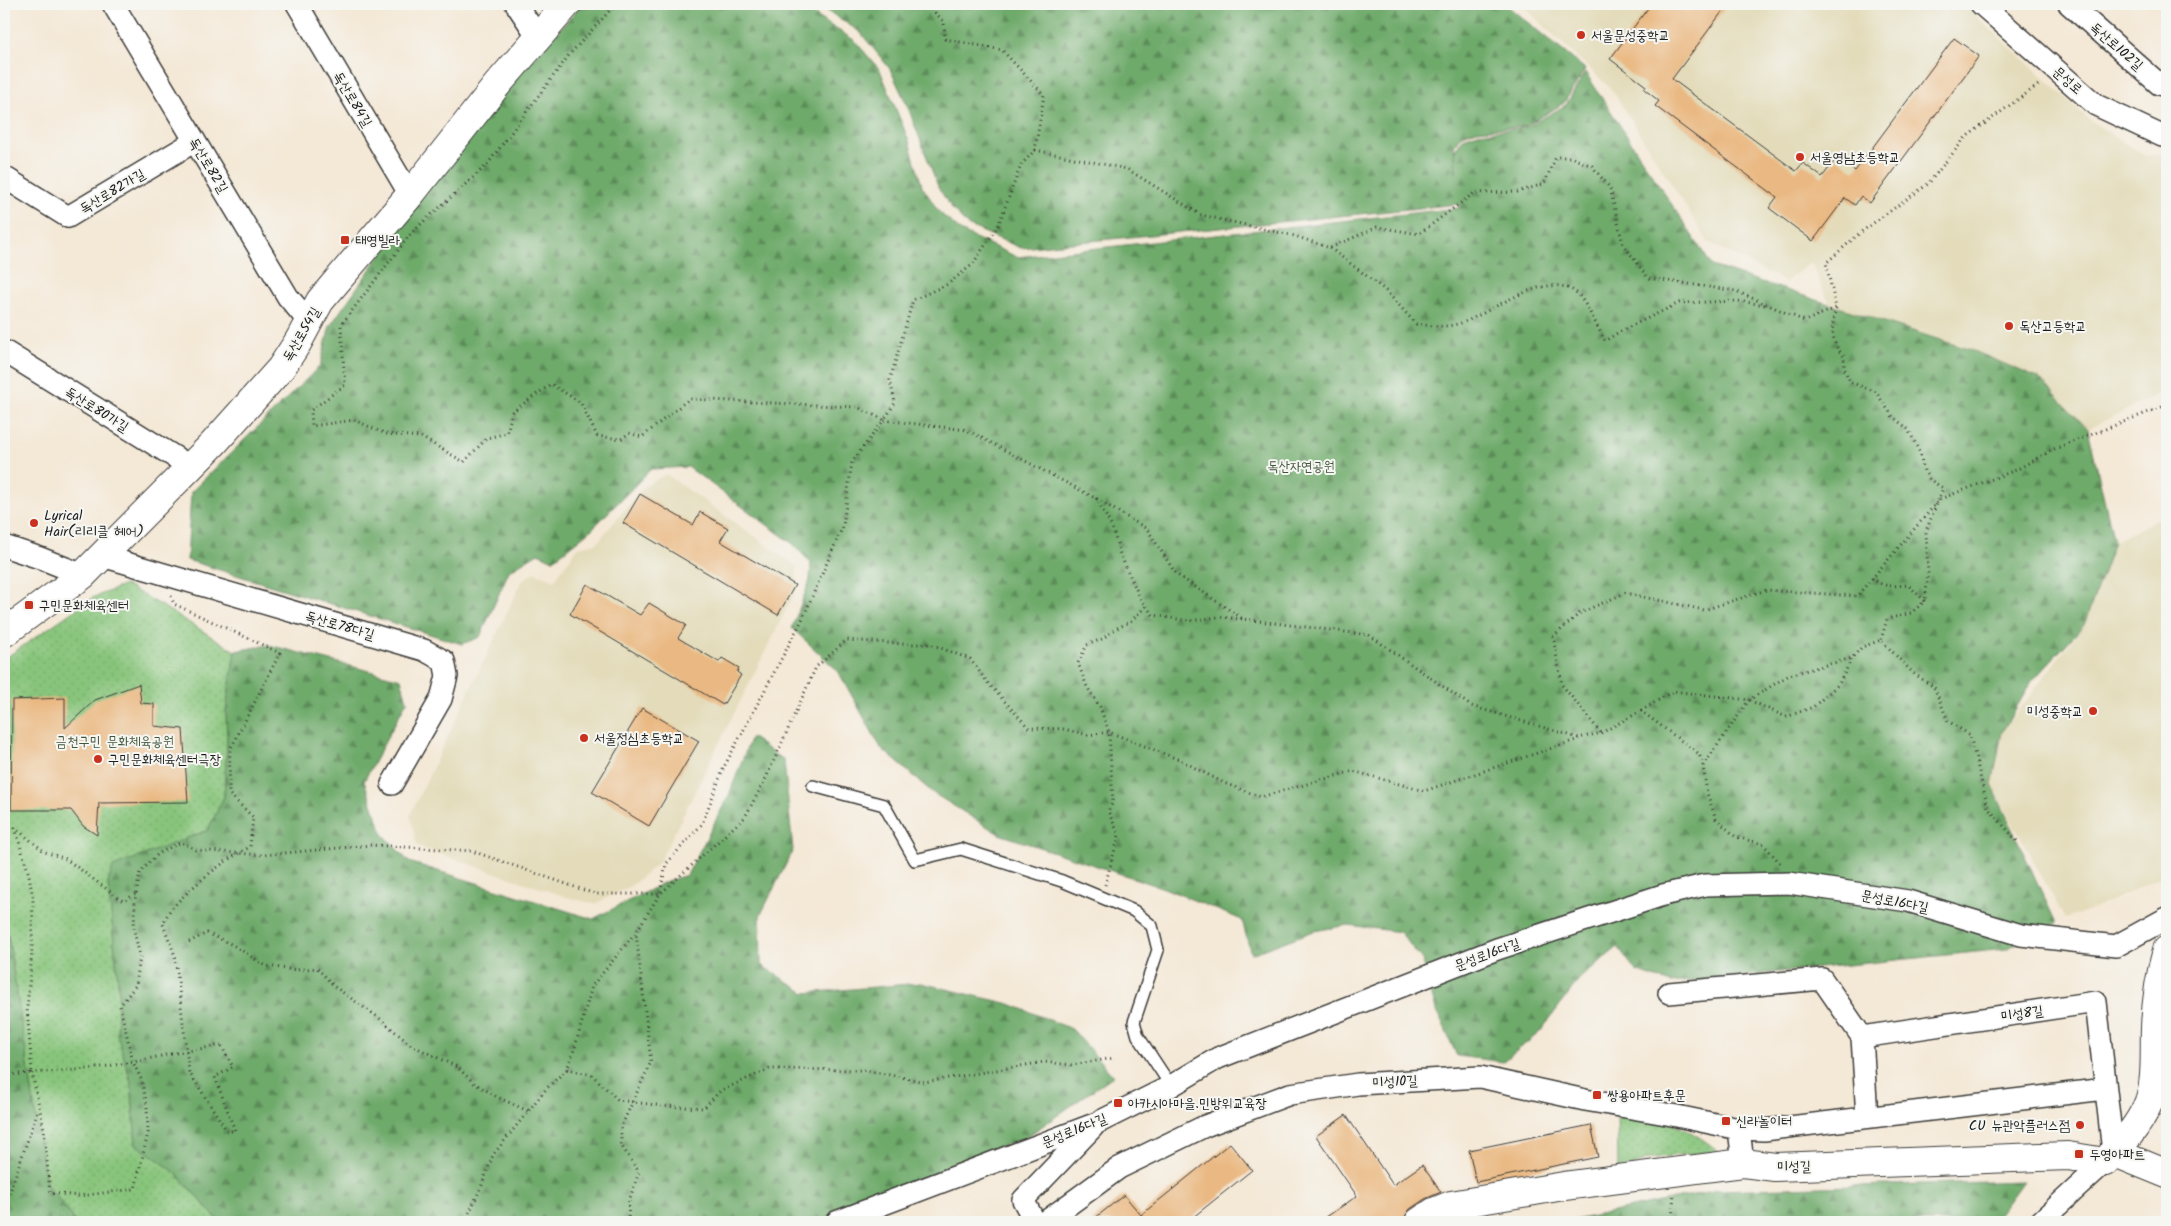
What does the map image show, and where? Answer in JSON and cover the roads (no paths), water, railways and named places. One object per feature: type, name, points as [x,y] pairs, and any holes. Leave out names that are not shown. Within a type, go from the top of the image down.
[{"type":"street","name":"독산로82길","points":[[113,4],[288,297],[309,322]]},
{"type":"street","name":"독산로84길","points":[[297,4],[410,195]]},
{"type":"street","points":[[516,4],[538,37]]},
{"type":"street","name":"독산로54길","points":[[4,633],[83,575],[191,467],[281,368],[320,301],[567,4]]},
{"type":"street","name":"문성로","points":[[1981,4],[2096,105],[2162,136],[2167,134]]},
{"type":"street","name":"독산로102길","points":[[2069,4],[2160,84],[2167,86]]},
{"type":"street","name":"독산로82가길","points":[[4,177],[68,217],[195,141]]},
{"type":"street","name":"독산로80가길","points":[[4,351],[191,467]]},
{"type":"street","points":[[4,546],[83,575]]},
{"type":"street","name":"독산로78다길","points":[[102,556],[424,650],[444,661],[447,676],[441,699],[392,784]]},
{"type":"street","name":"문성로16다길","points":[[836,1222],[1097,1123],[1170,1086],[1218,1058],[1506,946],[1663,895],[1705,885],[1783,884],[1908,901],[2021,935],[2116,946],[2167,918]]},
{"type":"street","points":[[2040,1222],[2124,1142],[2139,1121],[2149,1102],[2153,1080],[2158,982],[2167,950]]},
{"type":"street","points":[[1669,993],[1822,979],[1862,1037],[1867,1117]]},
{"type":"street","name":"미성8길","points":[[1862,1037],[2096,1002],[2105,1089],[2109,1157]]},
{"type":"street","name":"미성10길","points":[[1045,1222],[1119,1168],[1205,1126],[1290,1094],[1358,1084],[1480,1076],[1585,1100],[1739,1129]]},
{"type":"street","points":[[1743,1163],[1739,1129],[1764,1130],[2105,1089]]},
{"type":"street","points":[[1035,1222],[1023,1200],[1097,1123]]},
{"type":"street","name":"미성길","points":[[1419,1222],[1434,1212],[1451,1205],[1564,1186],[1743,1163],[1775,1167],[2068,1156],[2109,1157],[2167,1174]]},
{"type":"lane","points":[[813,786],[884,805],[915,860],[962,849],[1062,881],[1134,911],[1152,926],[1158,950],[1134,1022],[1138,1036],[1170,1086]]},
{"type":"place","name":"서울문성중학교","points":[[1581,35]]},
{"type":"place","name":"서울영남초등학교","points":[[1800,157]]},
{"type":"place","name":"태영빌라","points":[[345,240]]},
{"type":"place","name":"독산고등학교","points":[[2009,326]]},
{"type":"place","name":"Lyrical Hair(리리클 헤어)","points":[[34,523]]},
{"type":"place","name":"구민문화체육센터","points":[[29,605]]},
{"type":"place","name":"미성중학교","points":[[2093,711]]},
{"type":"place","name":"서울정심초등학교","points":[[584,738]]},
{"type":"place","name":"구민문화체육센터극장","points":[[98,759]]},
{"type":"place","name":"쌍용아파트후문","points":[[1597,1095]]},
{"type":"place","name":"아카시아마을.민방위교육장","points":[[1118,1103]]},
{"type":"place","name":"신라놀이터","points":[[1726,1121]]},
{"type":"place","name":"CU 뉴관악플러스점","points":[[2080,1125]]},
{"type":"place","name":"두영아파트","points":[[2079,1154]]},
{"type":"park label","name":"독산자연공원","points":[[1301,466]]},
{"type":"park label","name":"금천구민 문화체육공원","points":[[115,741]]}]
